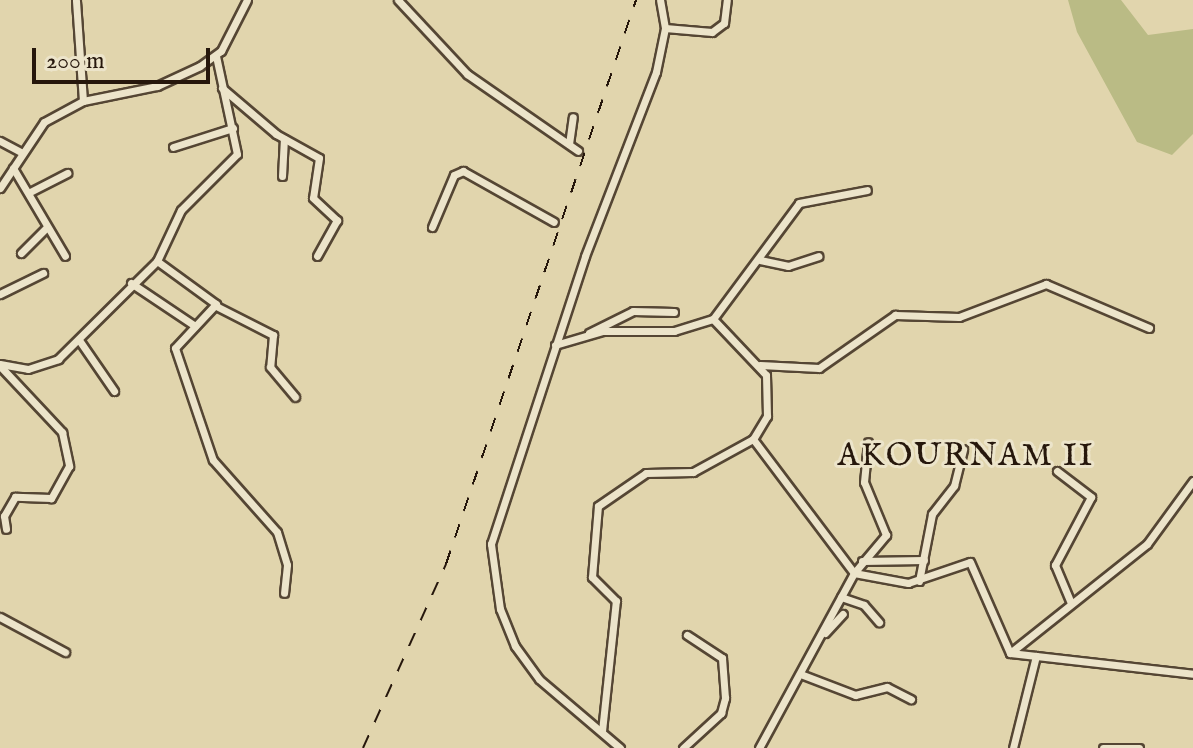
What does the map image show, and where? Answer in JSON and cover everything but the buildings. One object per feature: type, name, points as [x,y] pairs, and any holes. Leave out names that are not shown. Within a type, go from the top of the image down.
[{"type":"street","points":[[76,0],[83,101]]},
{"type":"street","points":[[0,188],[21,152],[51,115],[83,101],[157,86],[216,56],[247,0]]},
{"type":"street","points":[[398,0],[467,74],[578,151]]},
{"type":"street","points":[[620,748],[539,679],[515,646],[491,556],[494,522],[555,345],[647,97],[665,28],[660,0]]},
{"type":"street","points":[[665,28],[712,32],[724,23],[727,0]]},
{"type":"street","points":[[0,365],[32,369],[79,340],[131,283],[157,261],[181,210],[235,160],[233,128],[216,56]]},
{"type":"street","points":[[222,88],[284,139],[319,158],[313,198],[336,214],[317,256]]},
{"type":"street","points":[[569,144],[573,117]]},
{"type":"street","points":[[173,147],[233,128]]},
{"type":"street","points":[[282,176],[284,139]]},
{"type":"street","points":[[0,141],[21,152]]},
{"type":"street","points":[[13,168],[30,192],[46,228],[65,256]]},
{"type":"street","points":[[432,227],[454,175],[463,171],[554,222]]},
{"type":"street","points":[[30,192],[67,173]]},
{"type":"street","points":[[555,345],[624,329],[674,331],[713,319],[760,260],[799,203],[867,190]]},
{"type":"street","points":[[21,253],[46,228]]},
{"type":"street","points":[[760,260],[788,266],[818,256]]},
{"type":"street","points":[[157,261],[218,307],[259,322],[277,339],[270,367],[295,397]]},
{"type":"street","points":[[0,294],[43,273]]},
{"type":"street","points":[[131,283],[195,326]]},
{"type":"street","points":[[760,365],[819,368],[895,315],[959,317],[1006,305],[1046,284],[1149,328]]},
{"type":"street","points":[[218,307],[175,348],[190,404],[213,460],[277,532],[287,565],[284,593]]},
{"type":"street","points":[[581,339],[633,311],[674,312]]},
{"type":"street","points":[[602,731],[616,598],[592,577],[598,506],[646,473],[693,472],[753,439],[768,408],[760,365],[713,319]]},
{"type":"street","points":[[79,340],[114,391]]},
{"type":"street","points":[[0,365],[62,432],[69,466],[51,498],[15,497],[4,516],[6,529]]},
{"type":"street","points":[[753,439],[854,573],[919,581],[970,562],[1010,653]]},
{"type":"street","points":[[759,748],[803,675],[854,573],[886,535],[864,482],[868,442]]},
{"type":"street","points":[[919,581],[932,514],[954,486],[963,449]]},
{"type":"street","points":[[1057,471],[1091,497],[1055,565],[1071,603]]},
{"type":"street","points":[[1010,653],[1147,544],[1193,481]]},
{"type":"street","points":[[862,561],[924,560]]},
{"type":"street","points":[[841,597],[864,605],[879,622]]},
{"type":"street","points":[[820,636],[843,614]]},
{"type":"street","points":[[0,617],[65,652]]},
{"type":"street","points":[[683,748],[721,713],[725,698],[722,658],[687,635]]},
{"type":"street","points":[[1010,653],[1193,674]]},
{"type":"street","points":[[1013,748],[1036,656]]},
{"type":"street","points":[[803,675],[855,695],[887,687],[911,699]]},
{"type":"street","points":[[1103,748],[1139,748]]},
{"type":"green space","points":[[1068,0],[1121,0],[1148,35],[1193,29],[1193,134],[1172,155],[1137,142],[1077,32]]},
{"type":"railway","points":[[363,748],[446,564],[636,0]]},
{"type":"district","name":"AKOURNAM II","points":[[966,457]]}]
